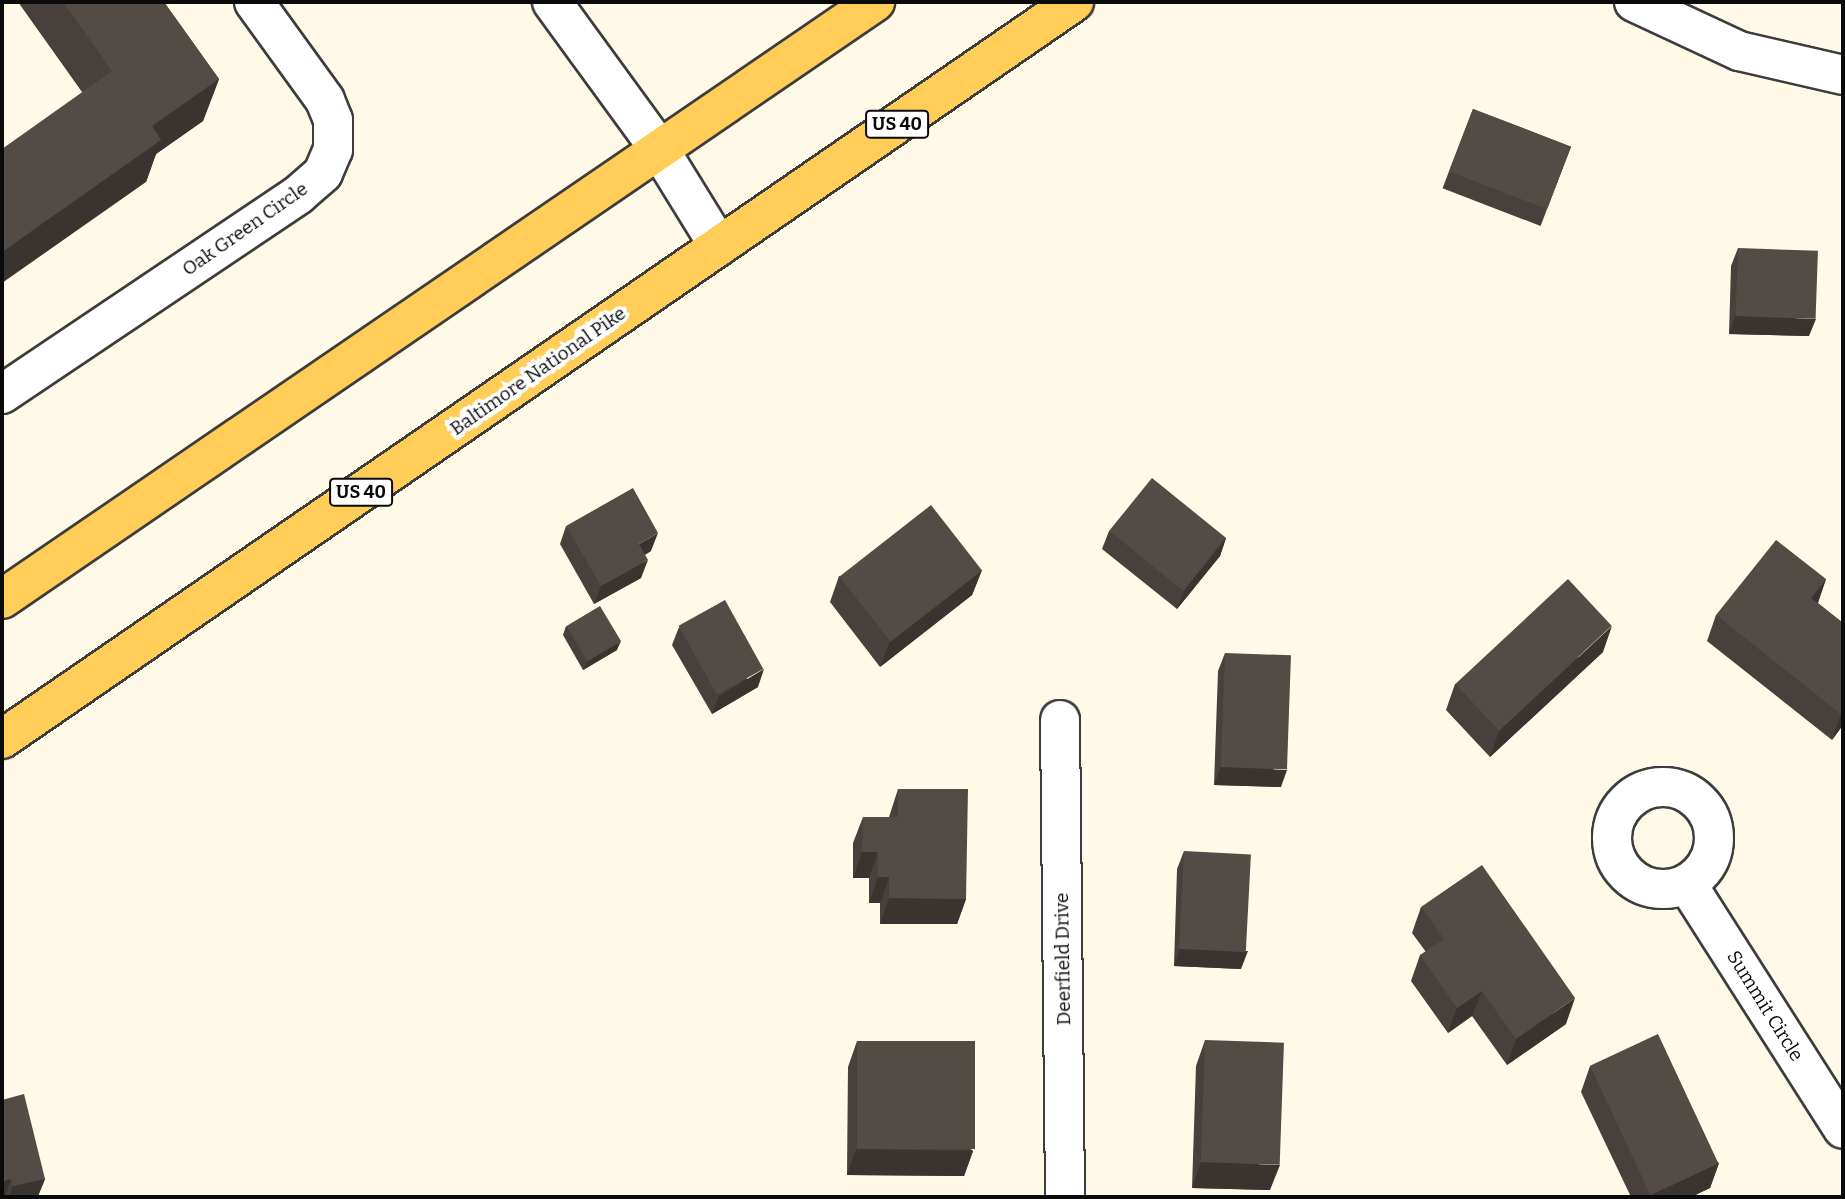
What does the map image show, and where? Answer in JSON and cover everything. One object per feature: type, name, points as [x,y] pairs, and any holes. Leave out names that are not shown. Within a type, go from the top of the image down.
[{"type":"main road","points":[[2,600],[875,2]]},
{"type":"main road","name":"Baltimore National Pike","points":[[2,739],[1074,2]]},
{"type":"street","name":"Oak Green Circle","points":[[2,394],[298,195],[323,173],[333,150],[329,110],[254,2]]},
{"type":"street","points":[[552,2],[659,149],[719,246]]},
{"type":"street","points":[[1634,2],[1739,51],[1843,75]]},
{"type":"street","name":"Deerfield Drive","points":[[1060,720],[1065,1197]]},
{"type":"street","name":"Summit Circle","points":[[1687,884],[1843,1129]]},
{"type":"building","points":[[63,2],[164,2],[219,79],[152,126],[161,140],[2,252],[2,149],[112,71]]},
{"type":"building","points":[[1473,109],[1571,147],[1547,209],[1449,172]]},
{"type":"building","points":[[1738,248],[1818,251],[1816,319],[1736,316]]},
{"type":"building","points":[[1152,478],[1226,538],[1183,591],[1109,531]]},
{"type":"building","points":[[633,488],[658,533],[639,544],[648,560],[601,586],[566,526]]},
{"type":"building","points":[[931,505],[982,570],[891,642],[840,576]]},
{"type":"building","points":[[1776,540],[1826,579],[1811,598],[1843,623],[1841,714],[1716,615]]},
{"type":"building","points":[[1568,579],[1612,626],[1499,731],[1455,684]]},
{"type":"building","points":[[725,600],[763,669],[717,695],[679,626]]},
{"type":"building","points":[[600,606],[621,641],[588,661],[567,626]]},
{"type":"building","points":[[1225,653],[1291,655],[1287,769],[1221,767]]},
{"type":"building","points":[[898,789],[968,789],[966,899],[889,898],[889,877],[878,877],[878,852],[862,852],[863,817],[898,817]]},
{"type":"building","points":[[1184,851],[1251,855],[1246,952],[1179,949]]},
{"type":"building","points":[[1482,865],[1575,998],[1516,1039],[1482,991],[1457,1008],[1420,955],[1444,939],[1421,907]]},
{"type":"building","points":[[1658,1034],[1718,1164],[1650,1195],[1590,1066]]},
{"type":"building","points":[[1205,1040],[1284,1043],[1280,1165],[1201,1162]]},
{"type":"building","points":[[857,1041],[975,1041],[975,1149],[857,1149]]},
{"type":"building","points":[[24,1094],[45,1179],[13,1186],[11,1179],[2,1181],[2,1100]]}]
